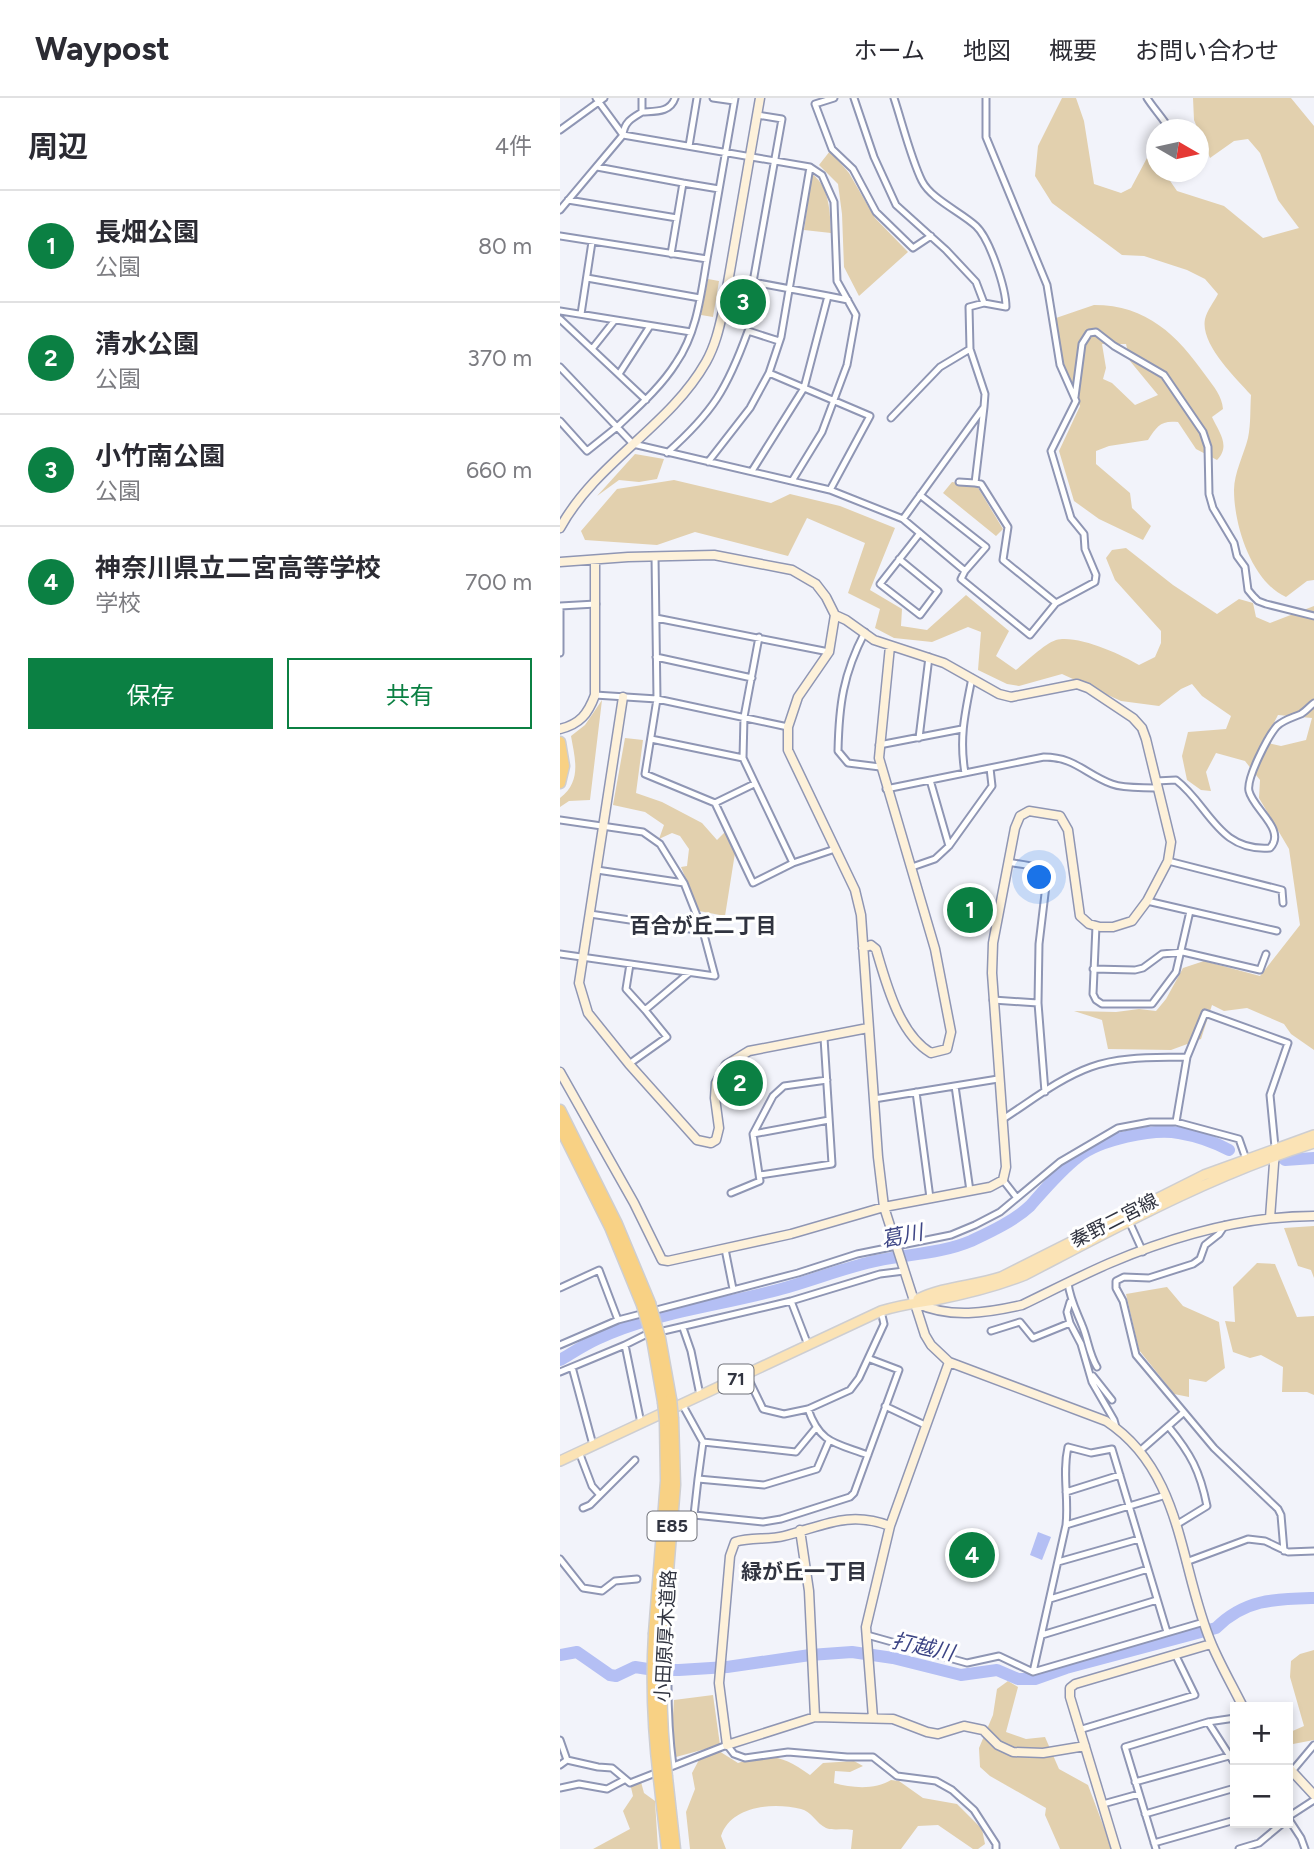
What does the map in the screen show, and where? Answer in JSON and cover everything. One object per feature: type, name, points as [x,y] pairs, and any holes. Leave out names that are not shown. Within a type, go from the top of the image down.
[{"type":"highway","points":[[560,741],[564,766],[560,783]]},
{"type":"highway","name":"小田原厚木道路","points":[[560,1110],[618,1224],[656,1339],[667,1400],[669,1420],[662,1634],[651,1681],[652,1727],[675,1849]]},
{"type":"highway","name":"小田原厚木道路","points":[[560,1127],[646,1304]]},
{"type":"highway","name":"小田原厚木道路","points":[[663,1778],[667,1849]]},
{"type":"main road","name":"秦野二宮線","points":[[914,1302],[931,1293],[1001,1277],[1127,1217],[1314,1135]]},
{"type":"main road","name":"秦野二宮線","points":[[560,1461],[881,1311],[914,1302],[983,1290],[1025,1275],[1204,1175],[1246,1158],[1311,1144]]},
{"type":"street","points":[[642,98],[642,112]]},
{"type":"street","points":[[560,210],[623,135],[629,121],[642,112],[666,110],[675,98]]},
{"type":"street","points":[[689,146],[697,98]]},
{"type":"street","points":[[560,421],[587,451],[646,400],[677,363],[691,332],[700,298],[734,100],[713,98]]},
{"type":"street","points":[[560,528],[581,494],[606,467],[672,407],[706,361],[717,336],[760,98]]},
{"type":"street","points":[[834,98],[815,104],[832,149],[853,169],[876,212],[913,248],[931,236]]},
{"type":"street","points":[[854,98],[874,157],[896,205],[976,282],[984,303]]},
{"type":"street","points":[[894,98],[923,183],[978,228],[996,264],[1006,294],[1006,307],[984,303],[969,307],[970,349],[985,394],[975,483]]},
{"type":"street","points":[[986,98],[986,137],[1047,285],[1060,365],[1076,401]]},
{"type":"street","points":[[1147,98],[1164,119]]},
{"type":"street","points":[[560,130],[600,99],[623,135],[810,167],[822,175],[834,202],[837,281],[856,315],[847,365],[834,401],[822,432],[792,481]]},
{"type":"street","points":[[757,115],[782,120],[753,282],[848,300]]},
{"type":"street","points":[[597,167],[719,189]]},
{"type":"street","points":[[708,462],[750,408],[769,373],[779,341],[810,167]]},
{"type":"street","points":[[671,254],[683,183]]},
{"type":"street","points":[[568,200],[677,218]]},
{"type":"street","points":[[560,236],[707,259]]},
{"type":"street","points":[[582,314],[592,242]]},
{"type":"street","points":[[587,278],[700,298]]},
{"type":"street","points":[[752,471],[804,388],[828,296]]},
{"type":"street","points":[[560,311],[691,332]]},
{"type":"street","points":[[560,319],[646,400]]},
{"type":"street","points":[[592,349],[615,320]]},
{"type":"street","points":[[619,374],[650,326]]},
{"type":"street","points":[[666,453],[698,425],[715,403],[732,375],[748,331],[779,341]]},
{"type":"street","points":[[920,495],[986,547],[961,579],[1030,635],[1056,603],[1095,583],[1096,575],[1085,549],[1084,534],[1071,518],[1063,498],[1061,480],[1051,451],[1076,401],[1082,344],[1089,333],[1096,332],[1114,346],[1164,375],[1203,432],[1208,447],[1209,494],[1213,508],[1245,567],[1248,590],[1258,601],[1314,616]]},
{"type":"street","points":[[891,418],[940,367],[970,349]]},
{"type":"street","points":[[560,367],[633,444],[830,491],[903,519],[965,571]]},
{"type":"street","points":[[769,373],[870,416],[830,491]]},
{"type":"street","points":[[903,519],[984,407]]},
{"type":"street","points":[[959,482],[981,484],[1008,527],[1003,560],[1056,603]]},
{"type":"street","points":[[899,559],[938,591],[920,615],[880,584],[899,559],[920,533]]},
{"type":"street","points":[[560,562],[714,555],[792,570],[816,584],[826,597],[835,615],[829,652],[798,697],[788,727],[788,750],[855,890],[861,915],[884,1207],[914,1302],[931,1345],[949,1362],[1107,1422],[1140,1450],[1154,1470],[1166,1495],[1210,1642],[1241,1702]]},
{"type":"street","points":[[655,556],[657,699],[645,774],[715,803],[753,883],[793,863],[835,849]]},
{"type":"street","points":[[560,729],[572,726],[586,715],[595,695],[595,561]]},
{"type":"street","points":[[560,653],[560,606],[596,604]]},
{"type":"street","points":[[560,1072],[634,1203],[662,1260],[668,1261],[790,1234],[884,1207],[997,1185],[1003,1180],[1006,1167],[993,1000],[993,943],[1015,828],[1024,812],[1039,811],[1060,816],[1068,830],[1080,916],[1089,924],[1113,927],[1126,924],[1136,917],[1168,860],[1171,842],[1142,728],[1133,718],[1088,688],[1077,684],[1011,697],[999,694],[929,657],[874,640],[835,615]]},
{"type":"street","points":[[656,618],[829,652]]},
{"type":"street","points":[[865,632],[852,658],[839,706],[838,751],[848,763],[880,767]]},
{"type":"street","points":[[759,637],[744,717],[743,758],[793,863]]},
{"type":"street","points":[[863,948],[871,945],[876,949],[891,998],[918,1046],[931,1053],[947,1049],[951,1032],[935,949],[880,767],[879,745],[890,646]]},
{"type":"street","points":[[656,657],[752,677]]},
{"type":"street","points":[[919,738],[929,657]]},
{"type":"street","points":[[965,773],[961,748],[962,729],[972,678]]},
{"type":"street","points":[[595,695],[657,699],[788,727]]},
{"type":"street","points":[[623,697],[579,983],[588,1013],[629,1064],[697,1140],[711,1143],[716,1140],[719,1128],[716,1083],[726,1065],[749,1051],[868,1028]]},
{"type":"street","points":[[886,789],[1044,757],[1056,757],[1075,762],[1111,784],[1157,785],[1177,780],[1185,786],[1228,839],[1270,848],[1274,843],[1275,833],[1251,796],[1249,781],[1276,727],[1314,703]]},
{"type":"street","points":[[879,745],[962,729]]},
{"type":"street","points":[[651,739],[743,758]]},
{"type":"street","points":[[912,867],[935,859],[949,846],[992,786],[990,768]]},
{"type":"street","points":[[930,780],[949,846]]},
{"type":"street","points":[[715,803],[754,785]]},
{"type":"street","points":[[560,820],[643,832],[660,844],[684,883],[704,931],[715,976],[560,954]]},
{"type":"street","points":[[1168,860],[1282,890],[1283,903]]},
{"type":"street","points":[[1008,862],[1044,871],[1047,877],[1039,943],[1038,1003],[1045,1092]]},
{"type":"street","points":[[597,870],[684,883]]},
{"type":"street","points":[[1147,901],[1277,931]]},
{"type":"street","points":[[1096,926],[1093,994],[1096,1000],[1102,1004],[1152,1004],[1176,972],[1191,911]]},
{"type":"street","points":[[590,914],[704,931]]},
{"type":"street","points":[[1093,969],[1135,970],[1143,968],[1162,954],[1183,952],[1260,970],[1266,954]]},
{"type":"street","points":[[629,1064],[667,1037],[626,989],[630,964]]},
{"type":"street","points":[[645,1010],[689,973]]},
{"type":"street","points":[[993,1000],[1038,1003]]},
{"type":"street","points":[[1176,1122],[1187,1057],[1205,1013],[1288,1043],[1270,1095],[1276,1152],[1270,1218]]},
{"type":"street","points":[[760,1175],[832,1164],[824,1038]]},
{"type":"street","points":[[1002,1119],[1091,1066],[1128,1059],[1187,1057]]},
{"type":"street","points":[[874,1099],[998,1079]]},
{"type":"street","points":[[731,1193],[760,1181],[753,1134],[773,1096],[785,1086],[827,1080]]},
{"type":"street","points":[[955,1086],[970,1191]]},
{"type":"street","points":[[916,1092],[930,1198]]},
{"type":"street","points":[[753,1134],[830,1120]]},
{"type":"street","points":[[560,1345],[618,1320],[798,1273],[857,1254],[951,1235],[988,1219],[1060,1162],[1118,1128],[1150,1122],[1176,1122],[1239,1139],[1246,1158]]},
{"type":"street","points":[[1003,1180],[1017,1198]]},
{"type":"street","points":[[914,1302],[930,1310],[959,1313],[1022,1305],[1111,1263],[1225,1225],[1270,1218],[1314,1216]]},
{"type":"street","points":[[1127,1217],[1143,1252]]},
{"type":"street","points":[[1225,1225],[1224,1229],[1205,1245],[1200,1259],[1193,1264],[1149,1278],[1124,1277],[1116,1281],[1116,1288],[1123,1301],[1136,1355],[1214,1448],[1278,1509],[1281,1515],[1284,1551]]},
{"type":"street","points":[[725,1249],[733,1289]]},
{"type":"street","points":[[560,1372],[645,1334],[683,1328],[791,1301],[903,1268]]},
{"type":"street","points":[[560,1287],[599,1270],[618,1320]]},
{"type":"street","points":[[1068,1283],[1070,1302],[1082,1326],[1090,1357],[1097,1367]]},
{"type":"street","points":[[958,1295],[959,1313]]},
{"type":"street","points":[[791,1301],[808,1345]]},
{"type":"street","points":[[1070,1302],[1067,1312],[1070,1323],[1081,1344],[1092,1382],[1116,1427]]},
{"type":"street","points":[[1022,1305],[1020,1322],[1033,1338],[1070,1323]]},
{"type":"street","points":[[746,1374],[762,1409],[784,1414],[808,1409],[850,1390],[870,1359],[885,1321],[881,1311]]},
{"type":"street","points":[[991,1331],[1020,1322]]},
{"type":"street","points":[[683,1328],[700,1395]]},
{"type":"street","points":[[625,1345],[641,1423]]},
{"type":"street","points":[[682,1404],[703,1442],[695,1515],[763,1522],[781,1519],[850,1497],[854,1493],[899,1370],[870,1359]]},
{"type":"street","points":[[873,1718],[866,1627],[890,1526],[949,1362]]},
{"type":"street","points":[[572,1367],[593,1446]]},
{"type":"street","points":[[1089,1370],[1112,1400]]},
{"type":"street","points":[[885,1406],[925,1425]]},
{"type":"street","points":[[808,1409],[815,1429],[829,1441],[868,1455]]},
{"type":"street","points":[[1140,1450],[1183,1413]]},
{"type":"street","points":[[1168,1426],[1187,1448],[1195,1464],[1207,1506],[1176,1525]]},
{"type":"street","points":[[703,1442],[796,1452],[815,1429]]},
{"type":"street","points":[[698,1479],[764,1485],[817,1469],[829,1441]]},
{"type":"street","points":[[1033,1672],[1066,1525],[1068,1509],[1064,1479],[1068,1447],[1091,1453],[1112,1449],[1167,1632]]},
{"type":"street","points":[[579,1452],[592,1486],[600,1495]]},
{"type":"street","points":[[583,1508],[635,1460]]},
{"type":"street","points":[[1066,1492],[1120,1475]]},
{"type":"street","points":[[1066,1525],[1166,1495]]},
{"type":"street","points":[[890,1526],[875,1520],[852,1518],[783,1536],[735,1542],[730,1556],[719,1683],[727,1745],[734,1754],[746,1758],[789,1752],[878,1759],[897,1776],[936,1781],[952,1790],[974,1810],[996,1844],[996,1849]]},
{"type":"street","points":[[800,1530],[808,1591],[815,1717]]},
{"type":"street","points":[[1058,1562],[1139,1539]]},
{"type":"street","points":[[1186,1562],[1248,1539],[1265,1541],[1284,1551],[1314,1551]]},
{"type":"street","points":[[560,1559],[583,1588],[602,1591],[615,1581],[637,1579]]},
{"type":"street","points":[[1050,1598],[1148,1569]]},
{"type":"street","points":[[1042,1635],[1157,1600]]},
{"type":"street","points":[[867,1636],[967,1662],[999,1656],[1033,1672],[1167,1632],[1205,1624]]},
{"type":"street","points":[[662,1634],[673,1766]]},
{"type":"street","points":[[1116,1849],[1069,1692],[1075,1684],[1210,1642]]},
{"type":"street","points":[[1080,1730],[1195,1695],[1175,1654]]},
{"type":"street","points":[[560,1765],[567,1760],[612,1768],[630,1783],[727,1745],[815,1717],[892,1719],[938,1734],[964,1726],[983,1730],[998,1745],[1013,1752],[1043,1753],[1085,1746]]},
{"type":"street","points":[[1230,1719],[1209,1722],[1125,1747],[1155,1846],[1230,1822]]},
{"type":"street","points":[[1135,1782],[1229,1756],[1209,1722]]},
{"type":"street","points":[[560,1740],[567,1760]]},
{"type":"street","points":[[1293,1767],[1314,1745]]},
{"type":"street","points":[[1293,1775],[1314,1798],[1293,1814]]},
{"type":"street","points":[[560,1788],[579,1784],[607,1789],[624,1780]]},
{"type":"street","points":[[1145,1814],[1230,1789]]},
{"type":"street","points":[[1103,1804],[1139,1794]]},
{"type":"street","points":[[1293,1826],[1305,1849]]},
{"type":"street","points":[[1239,1849],[1259,1843],[1277,1828]]},
{"type":"shaded area","points":[[1062,98],[1076,98],[1084,121],[1094,184],[1121,193],[1131,188],[1146,160],[1146,182],[1171,182],[1177,191],[1224,206],[1263,238],[1299,228],[1278,200],[1260,153],[1248,139],[1234,141],[1210,158],[1209,119],[1194,119],[1193,98],[1291,98],[1314,126],[1314,580],[1307,581],[1286,597],[1274,590],[1255,566],[1241,536],[1237,520],[1234,484],[1248,438],[1251,395],[1220,360],[1208,339],[1205,319],[1218,294],[1205,279],[1187,270],[1144,256],[1122,255],[1052,203],[1035,176],[1038,146]]},
{"type":"shaded area","points":[[830,151],[849,173],[875,218],[908,252],[859,296],[844,267],[838,184],[819,165]]},
{"type":"shaded area","points":[[812,174],[826,193],[831,233],[804,230]]},
{"type":"shaded area","points":[[708,279],[719,281],[713,317],[701,315]]},
{"type":"shaded area","points":[[738,287],[753,289],[745,327],[732,322]]},
{"type":"shaded area","points":[[1094,305],[1130,310],[1145,317],[1159,325],[1184,348],[1221,400],[1223,409],[1212,417],[1223,444],[1217,460],[1196,449],[1178,422],[1160,425],[1148,440],[1109,446],[1096,451],[1096,464],[1130,493],[1132,508],[1151,526],[1143,540],[1099,519],[1074,501],[1059,451],[1080,406],[1065,373],[1056,318]],"holes":[[[1102,344],[1126,344],[1130,361],[1158,395],[1135,405],[1112,383],[1103,379],[1106,368]]]},
{"type":"shaded area","points":[[635,454],[664,459],[657,479],[639,482],[619,480],[597,496]]},
{"type":"shaded area","points":[[674,480],[771,503],[790,494],[840,506],[895,528],[870,590],[902,609],[901,626],[927,630],[966,595],[1009,631],[996,656],[1016,670],[1046,645],[1065,639],[1098,646],[1139,665],[1155,657],[1161,643],[1161,631],[1115,580],[1106,558],[1112,550],[1126,548],[1173,585],[1217,614],[1239,599],[1253,603],[1256,617],[1270,623],[1314,606],[1314,1050],[1291,1034],[1284,1024],[1247,1008],[1224,1011],[1212,1005],[1201,1039],[1171,1050],[1108,1049],[1102,1020],[1074,1011],[1156,1011],[1183,968],[1204,961],[1260,976],[1300,925],[1289,849],[1259,798],[1260,780],[1245,761],[1216,753],[1206,772],[1211,791],[1201,790],[1187,780],[1182,756],[1188,732],[1226,729],[1231,716],[1202,696],[1192,684],[1159,706],[1121,701],[1062,674],[1019,686],[1007,684],[978,670],[981,632],[968,627],[932,642],[894,638],[875,628],[880,609],[848,593],[865,543],[807,518],[788,556],[695,532],[657,545],[585,540],[581,531],[617,489]],"holes":[[[1278,715],[1312,718],[1306,740],[1281,746],[1264,742]]]},
{"type":"shaded area","points":[[952,482],[977,486],[1003,529],[996,536],[943,493]]},
{"type":"shaded area","points":[[602,700],[590,800],[569,801],[560,807],[560,798],[572,784],[574,777],[575,761],[571,736],[585,725]]},
{"type":"shaded area","points":[[625,738],[643,740],[636,793],[662,802],[702,823],[717,840],[725,832],[735,853],[725,916],[699,911],[681,867],[687,866],[689,849],[680,836],[672,833],[659,839],[664,825],[645,812],[613,805]]},
{"type":"shaded area","points":[[1314,1226],[1314,1278],[1311,1270],[1298,1266],[1284,1228]]},
{"type":"shaded area","points":[[1257,1263],[1275,1264],[1297,1317],[1314,1316],[1314,1395],[1307,1392],[1282,1392],[1283,1367],[1261,1355],[1250,1358],[1233,1352],[1225,1321],[1235,1322],[1233,1287]]},
{"type":"shaded area","points":[[1167,1287],[1183,1306],[1219,1322],[1225,1368],[1206,1382],[1189,1379],[1189,1397],[1174,1394],[1139,1350],[1126,1294]]},
{"type":"shaded area","points":[[1314,1650],[1314,1740],[1293,1744],[1293,1731],[1304,1726],[1290,1677],[1291,1661],[1300,1654]]},
{"type":"shaded area","points":[[1008,1681],[1018,1687],[1006,1732],[1026,1739],[1045,1737],[1059,1769],[1088,1785],[1112,1849],[1060,1849],[1045,1815],[1046,1808],[990,1776],[980,1767],[979,1748],[993,1715],[997,1689]]},
{"type":"shaded area","points":[[713,1695],[720,1745],[676,1757],[672,1732],[674,1700]]},
{"type":"shaded area","points":[[719,1751],[738,1763],[768,1757],[784,1760],[810,1775],[823,1763],[854,1761],[863,1766],[850,1772],[835,1771],[834,1783],[863,1787],[891,1780],[899,1781],[923,1798],[957,1804],[982,1829],[985,1844],[973,1849],[938,1825],[918,1826],[901,1849],[851,1849],[853,1830],[826,1828],[805,1810],[778,1806],[743,1812],[734,1818],[721,1836],[726,1849],[690,1849],[686,1812],[695,1789],[692,1773],[700,1758]]},
{"type":"shaded area","points":[[641,1782],[644,1793],[655,1801],[658,1849],[593,1849],[630,1829],[623,1811],[633,1796],[630,1783]]},
{"type":"water","points":[[1038,1532],[1051,1537],[1042,1560],[1030,1555]]},
{"type":"waterway","name":"葛川","points":[[560,1360],[597,1339],[641,1322],[781,1289],[867,1263],[946,1249],[971,1241],[1002,1226],[1024,1211],[1078,1157],[1099,1145],[1141,1134],[1168,1132],[1199,1138],[1229,1150]]},
{"type":"waterway","name":"葛川","points":[[1285,1160],[1314,1158]]},
{"type":"waterway","name":"打越川","points":[[560,1655],[577,1652],[610,1675],[616,1676],[635,1667],[654,1670],[727,1667],[852,1652],[893,1658],[961,1675],[997,1670],[1018,1679],[1035,1679],[1066,1668],[1216,1628],[1238,1611],[1261,1602],[1314,1598]]},
{"type":"place","name":"小竹南公園","points":[[743,302]]},
{"type":"place","name":"長畑公園","points":[[970,910]]},
{"type":"place","name":"清水公園","points":[[740,1083]]},
{"type":"place","name":"神奈川県立二宮高等学校","points":[[972,1555]]},
{"type":"district","name":"百合が丘二丁目","points":[[703,926]]},
{"type":"district","name":"緑が丘一丁目","points":[[804,1572]]}]
